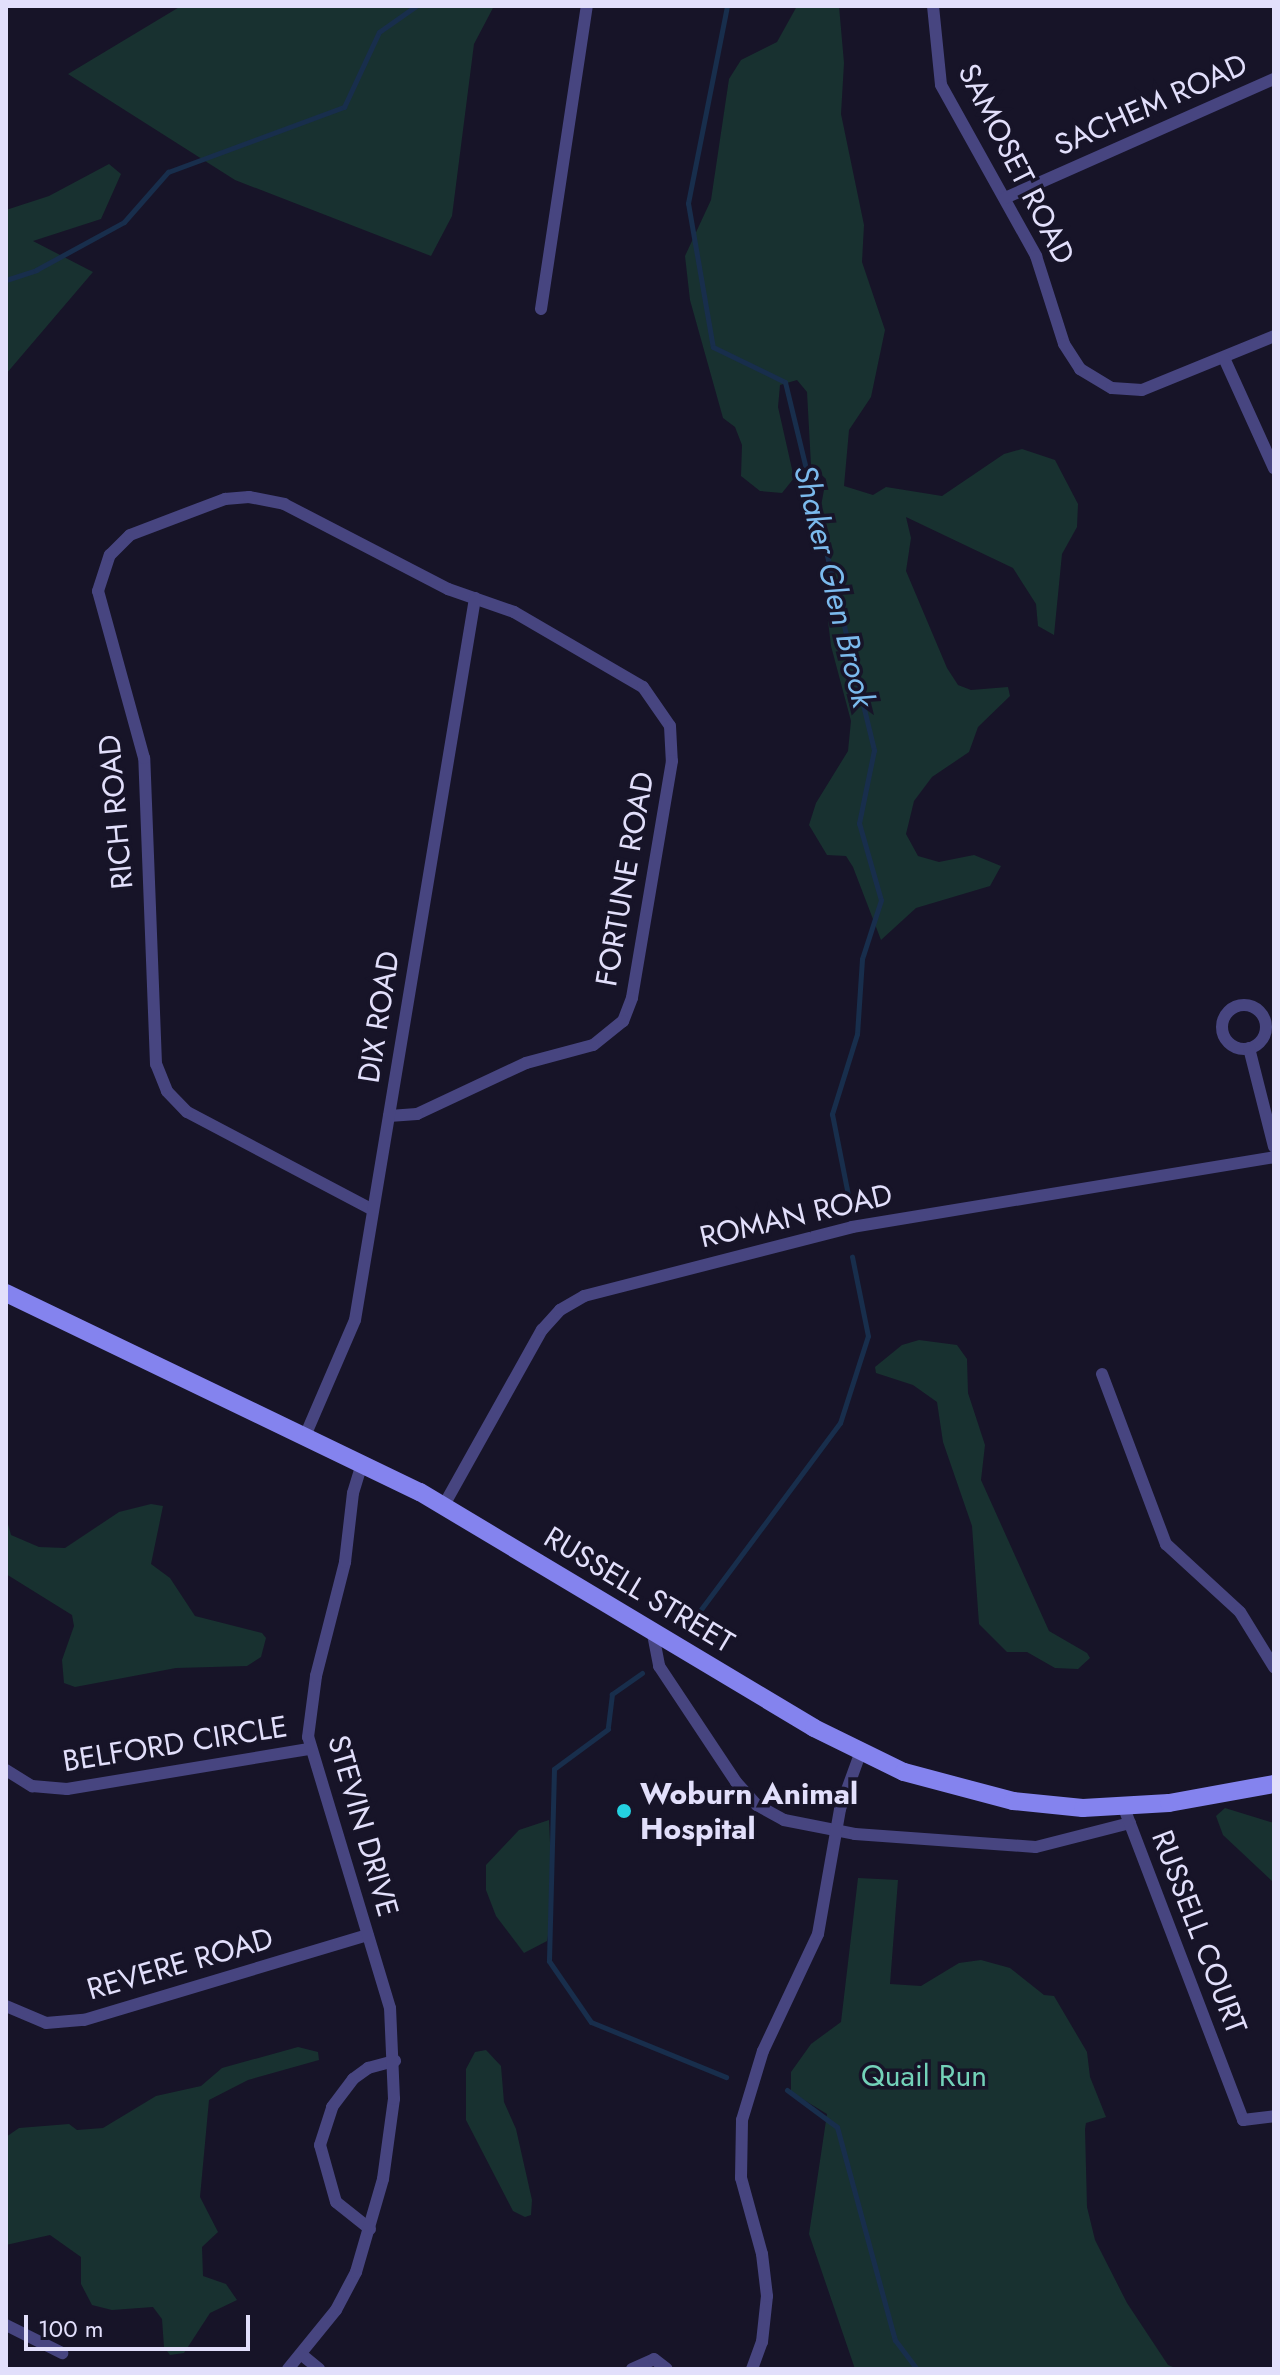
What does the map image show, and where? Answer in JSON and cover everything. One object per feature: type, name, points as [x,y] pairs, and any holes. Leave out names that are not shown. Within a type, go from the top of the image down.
[{"type":"street","points":[[541,309],[587,6]]},
{"type":"street","name":"SAMOSET ROAD","points":[[933,6],[941,85],[1005,198],[1047,281],[1067,351],[1086,374],[1112,388],[1142,390],[1274,336]]},
{"type":"street","name":"SACHEM ROAD","points":[[1005,198],[1274,79]]},
{"type":"street","points":[[1224,358],[1274,468]]},
{"type":"street","name":"RICH ROAD","points":[[373,1210],[195,1118],[162,1083],[155,1054],[144,758],[99,611],[99,582],[110,555],[139,530],[213,503],[249,497],[284,504],[475,598]]},
{"type":"street","name":"FORTUNE ROAD","points":[[389,1116],[416,1115],[526,1063],[593,1045],[619,1027],[632,998],[669,777],[670,726],[652,695],[514,612],[475,598]]},
{"type":"street","name":"DIX ROAD","points":[[305,1436],[353,1328],[475,598]]},
{"type":"street","points":[[1249,1048],[1274,1147]]},
{"type":"street","name":"ROMAN ROAD","points":[[444,1505],[542,1330],[560,1310],[584,1296],[852,1227],[1274,1157]]},
{"type":"street","name":"RUSSELL STREET","points":[[6,1293],[444,1505],[860,1754],[934,1783],[984,1796],[1127,1815],[1274,1784]]},
{"type":"street","points":[[1102,1374],[1166,1544],[1240,1612],[1274,1667]]},
{"type":"street","name":"STEVIN DRIVE","points":[[288,2369],[302,2355],[344,2296],[370,2229],[388,2144],[395,2061],[390,2008],[309,1749],[316,1676],[345,1562],[353,1493],[362,1464]]},
{"type":"street","points":[[652,1629],[659,1666],[743,1791],[784,1820],[836,1832],[1036,1847],[1127,1815]]},
{"type":"street","name":"BELFORD CIRCLE","points":[[6,1770],[32,1786],[67,1789],[309,1749]]},
{"type":"street","points":[[752,2369],[762,2342],[767,2296],[762,2254],[741,2178],[742,2120],[763,2051],[818,1934],[836,1832],[860,1754]]},
{"type":"street","name":"RUSSELL COURT","points":[[1127,1815],[1243,2120],[1274,2116]]},
{"type":"street","name":"REVERE ROAD","points":[[6,2006],[46,2023],[84,2020],[368,1935]]},
{"type":"street","points":[[370,2229],[336,2202],[320,2145],[332,2107],[353,2079],[368,2068],[395,2061]]},
{"type":"street","points":[[6,2325],[62,2353]]},
{"type":"street","points":[[302,2355],[319,2369]]},
{"type":"street","points":[[632,2369],[654,2359],[667,2369]]},
{"type":"green space","points":[[181,6],[494,6],[474,44],[452,216],[431,256],[235,180],[68,74]]},
{"type":"green space","points":[[797,6],[839,6],[844,63],[841,114],[864,225],[862,262],[885,330],[871,397],[849,430],[844,486],[873,495],[886,487],[942,496],[1004,454],[1022,449],[1055,460],[1078,504],[1077,527],[1062,554],[1054,635],[1038,626],[1036,604],[1013,568],[906,517],[911,538],[906,571],[947,668],[958,685],[971,690],[1008,687],[1010,696],[978,727],[969,752],[932,777],[914,801],[906,834],[918,856],[939,862],[974,855],[1001,866],[990,886],[916,908],[881,940],[853,867],[846,856],[827,855],[809,825],[816,803],[848,751],[851,721],[831,646],[826,604],[828,538],[821,506],[826,479],[811,465],[807,392],[797,380],[780,385],[778,407],[794,478],[782,493],[760,491],[741,476],[742,445],[735,427],[723,418],[690,300],[685,256],[711,200],[729,79],[741,60],[777,42]]},
{"type":"green space","points":[[109,164],[121,174],[101,219],[33,241],[93,272],[6,374],[6,210],[49,196]]},
{"type":"green space","points":[[919,1340],[957,1345],[967,1359],[968,1393],[985,1445],[981,1480],[1049,1631],[1087,1653],[1090,1658],[1078,1669],[1055,1668],[1027,1652],[1007,1652],[979,1624],[972,1526],[943,1442],[937,1402],[913,1385],[876,1373],[875,1367],[902,1345]]},
{"type":"green space","points":[[151,1504],[163,1506],[151,1564],[170,1578],[195,1616],[262,1633],[266,1638],[261,1657],[247,1666],[176,1668],[75,1687],[64,1683],[62,1660],[74,1626],[72,1615],[6,1574],[6,1517],[11,1535],[39,1547],[65,1548],[119,1512]]},
{"type":"green space","points":[[1225,1808],[1274,1823],[1274,1883],[1223,1835],[1216,1816]]},
{"type":"green space","points":[[549,1820],[553,1909],[547,1941],[524,1953],[496,1916],[486,1890],[486,1865],[519,1830]]},
{"type":"green space","name":"Quail Run","points":[[858,1878],[898,1880],[890,1984],[921,1986],[959,1963],[981,1960],[1010,1968],[1044,1995],[1054,1996],[1087,2052],[1090,2077],[1106,2117],[1086,2123],[1085,2129],[1087,2207],[1095,2240],[1127,2303],[1168,2365],[1178,2369],[855,2369],[809,2234],[827,2114],[791,2092],[791,2072],[811,2044],[841,2022]]},
{"type":"green space","points":[[298,2047],[318,2052],[319,2060],[248,2080],[209,2100],[200,2197],[218,2232],[202,2247],[203,2276],[226,2284],[237,2300],[210,2313],[184,2353],[170,2355],[164,2347],[162,2319],[153,2307],[112,2310],[92,2305],[81,2284],[81,2257],[50,2235],[6,2245],[6,2137],[19,2128],[69,2124],[77,2130],[103,2128],[156,2096],[201,2086],[222,2068]]},
{"type":"green space","points":[[486,2050],[501,2066],[504,2102],[516,2129],[532,2200],[531,2215],[525,2217],[513,2211],[466,2120],[466,2069],[475,2052]]},
{"type":"waterway","name":"Shaker Glen Brook","points":[[6,280],[36,270],[124,222],[168,172],[344,107],[379,32],[416,6]]},
{"type":"waterway","name":"Shaker Glen Brook","points":[[727,6],[688,203],[713,347],[785,382],[874,750],[859,823],[881,900],[862,959],[857,1034],[832,1114],[850,1205]]},
{"type":"waterway","name":"Shaker Glen Brook","points":[[690,1624],[840,1423],[868,1336],[852,1257]]},
{"type":"waterway","name":"Shaker Glen Brook","points":[[642,1673],[612,1694],[608,1729],[554,1769],[549,1961],[591,2022],[726,2077]]},
{"type":"waterway","name":"Shaker Glen Brook","points":[[787,2090],[837,2127],[895,2340],[917,2369]]},
{"type":"place","name":"Woburn Animal Hospital","points":[[624,1811]]}]
